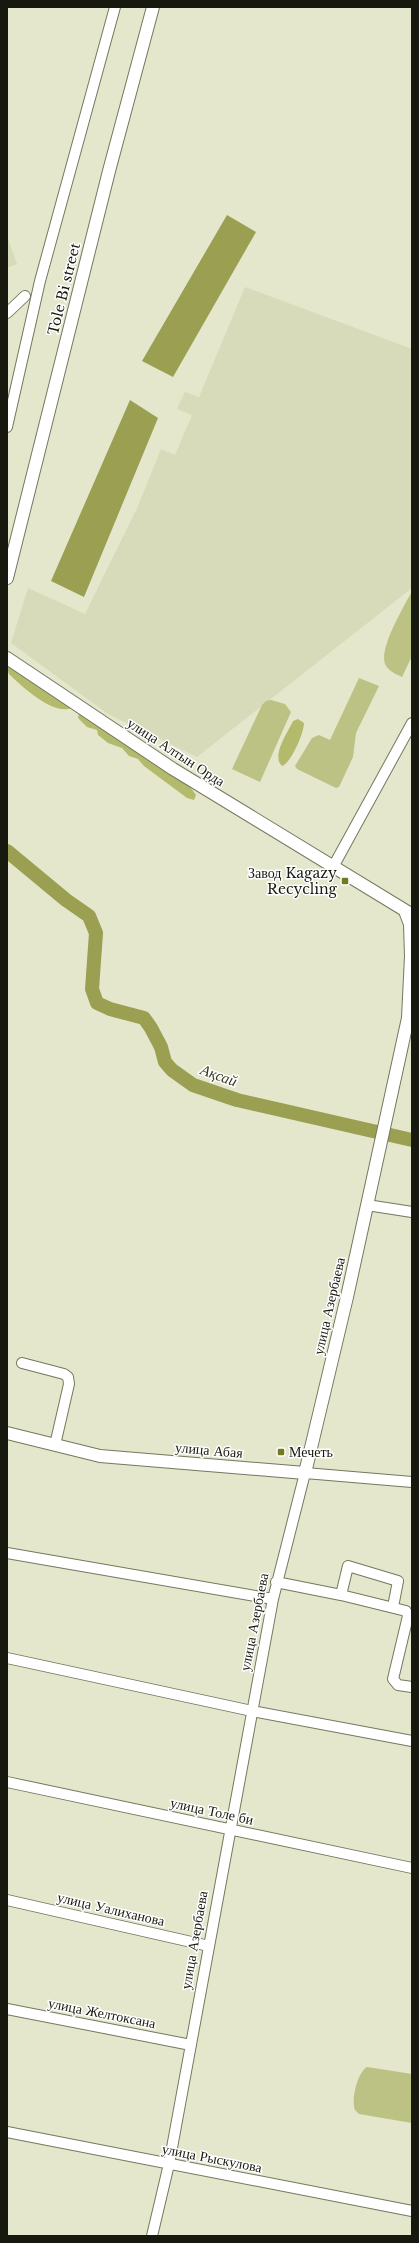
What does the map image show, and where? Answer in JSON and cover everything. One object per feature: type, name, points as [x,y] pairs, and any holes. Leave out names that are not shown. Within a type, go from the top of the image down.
[{"type":"main road","name":"Tole Bi street","points":[[7,578],[109,171],[154,7]]},
{"type":"main road","name":"улица Алтын Орда","points":[[7,658],[179,773],[409,913]]},
{"type":"main road","name":"улица Азербаева","points":[[306,1473],[410,1014],[411,956],[409,913]]},
{"type":"main road","name":"улица Абая","points":[[7,1434],[100,1456],[306,1473]]},
{"type":"street","name":"Tole Bi street","points":[[7,427],[40,281],[115,7]]},
{"type":"street","points":[[7,313],[25,296]]},
{"type":"street","points":[[333,867],[412,723]]},
{"type":"street","points":[[367,1205],[412,1212]]},
{"type":"street","points":[[22,1363],[64,1374],[68,1377],[69,1384],[55,1445]]},
{"type":"street","name":"улица Абая","points":[[306,1473],[412,1482]]},
{"type":"street","name":"улица Азербаева","points":[[152,2236],[169,2164],[229,1829],[276,1582],[306,1473]]},
{"type":"street","points":[[7,1554],[273,1599]]},
{"type":"street","points":[[341,1595],[348,1566],[398,1582],[393,1607]]},
{"type":"street","points":[[276,1582],[341,1595],[406,1611],[408,1616],[393,1679],[398,1685],[412,1687]]},
{"type":"street","points":[[7,1658],[252,1711],[412,1741]]},
{"type":"street","name":"улица Толе би","points":[[7,1782],[412,1868]]},
{"type":"street","name":"улица Уалиханова","points":[[7,1900],[209,1946]]},
{"type":"street","name":"улица Желтоксана","points":[[7,2009],[191,2045]]},
{"type":"street","name":"улица Рыскулова","points":[[7,2132],[412,2211]]},
{"type":"shaded area","points":[[227,215],[256,232],[173,377],[142,361]]},
{"type":"shaded area","points":[[7,236],[17,264],[7,268]]},
{"type":"shaded area","points":[[245,287],[412,349],[412,588],[197,757],[108,714],[11,643],[28,588],[85,614],[138,506],[161,449],[175,455],[192,415],[177,409],[185,392],[199,397]]},
{"type":"shaded area","points":[[130,400],[158,418],[84,597],[51,581]]},
{"type":"shaded area","points":[[412,591],[412,656],[402,677],[388,669],[385,664],[384,657],[393,627]]},
{"type":"shaded area","points":[[12,666],[24,673],[27,679],[73,707],[66,709],[48,705],[30,693],[9,674],[7,668]]},
{"type":"shaded area","points":[[359,678],[379,686],[356,733],[353,757],[339,787],[336,788],[297,769],[295,766],[312,738],[319,735],[330,740]]},
{"type":"shaded area","points":[[271,700],[285,704],[291,712],[260,782],[232,769],[262,705],[266,701]]},
{"type":"shaded area","points":[[79,713],[155,761],[158,766],[169,770],[179,777],[193,790],[196,795],[194,800],[187,798],[144,766],[138,759],[129,756],[122,748],[108,743],[98,735],[97,730],[87,727],[78,718]]},
{"type":"shaded area","points":[[298,719],[304,723],[302,734],[293,754],[286,764],[282,766],[279,762],[279,750],[293,721]]},
{"type":"shaded area","points":[[367,2067],[412,2074],[412,2123],[359,2114],[355,2110],[354,2094],[360,2075]]},
{"type":"waterway","name":"Ақсай","points":[[7,851],[66,900],[89,916],[96,933],[92,989],[97,1003],[110,1009],[144,1018],[161,1047],[165,1062],[172,1070],[193,1085],[237,1100],[412,1140]]},
{"type":"place","name":"Завод Kagazy Recycling","points":[[345,881]]},
{"type":"place","name":"Мечеть","points":[[281,1452]]}]
